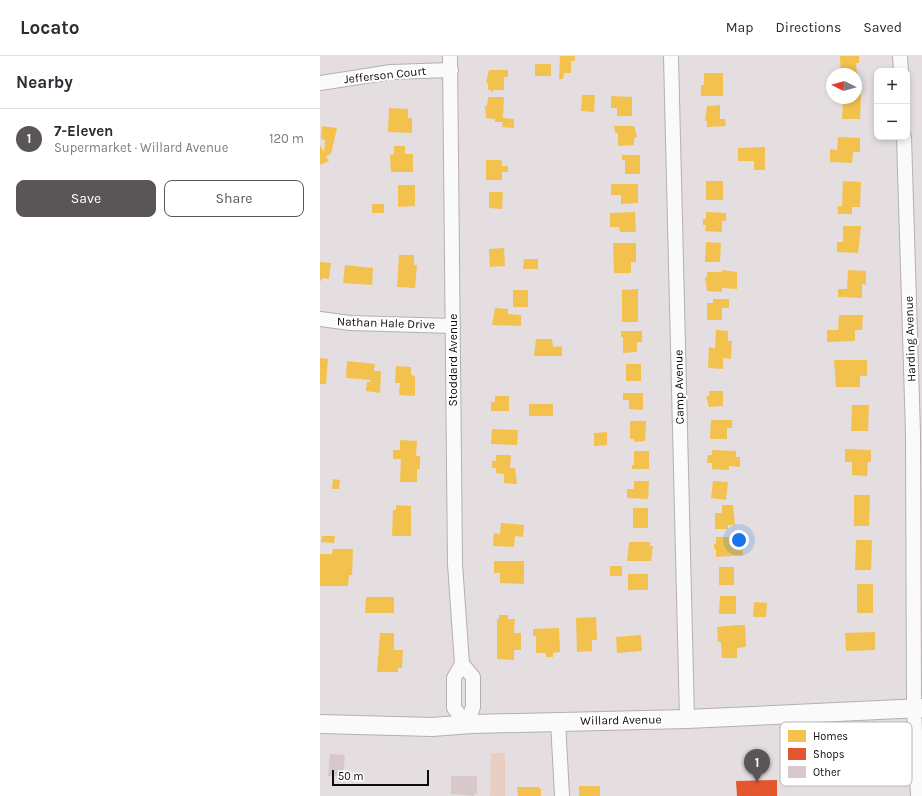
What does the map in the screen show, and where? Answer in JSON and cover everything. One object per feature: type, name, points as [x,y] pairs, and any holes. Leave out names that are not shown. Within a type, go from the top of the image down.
[{"type":"main road","name":"Willard Avenue","points":[[320,724],[423,727],[558,721],[687,719],[918,708]]},
{"type":"street","name":"Camp Avenue","points":[[671,56],[687,719]]},
{"type":"street","points":[[900,56],[901,68]]},
{"type":"street","name":"Jefferson Court","points":[[320,84],[450,63]]},
{"type":"street","name":"Stoddard Avenue","points":[[450,63],[455,564],[462,664],[472,677],[473,707],[466,724]]},
{"type":"street","name":"Harding Avenue","points":[[904,140],[917,433],[918,796]]},
{"type":"street","name":"Nathan Hale Drive","points":[[320,319],[350,323],[453,326]]},
{"type":"street","name":"Stoddard Avenue","points":[[462,664],[454,678],[454,708],[466,724]]},
{"type":"street","points":[[558,721],[562,796]]},
{"type":"shaded area","points":[[491,753],[505,753],[505,796],[490,796]]},
{"type":"building: Homes","points":[[560,56],[575,56],[575,61],[571,61],[571,73],[564,73],[563,79],[559,79]]},
{"type":"building: Homes","points":[[840,56],[859,56],[859,63],[856,63],[856,68],[841,68]]},
{"type":"building: Homes","points":[[535,64],[551,64],[551,76],[535,76]]},
{"type":"building: Homes","points":[[489,70],[508,70],[508,77],[504,77],[504,90],[494,90],[491,93],[491,90],[488,90],[488,83],[486,83]]},
{"type":"building: Homes","points":[[704,73],[723,73],[723,96],[701,96],[701,85],[704,85]]},
{"type":"building: Homes","points":[[582,95],[595,95],[594,112],[581,111]]},
{"type":"building: Homes","points":[[611,96],[632,97],[632,116],[617,116],[617,108],[611,108]]},
{"type":"building: Homes","points":[[488,97],[504,97],[503,118],[514,119],[514,128],[502,127],[503,122],[495,122],[495,119],[486,118],[485,106],[487,106]]},
{"type":"building: Homes","points":[[843,104],[861,104],[860,119],[842,119]]},
{"type":"building: Homes","points":[[720,105],[720,119],[725,119],[726,126],[707,127],[707,121],[705,121],[707,106]]},
{"type":"building: Homes","points":[[389,108],[408,109],[408,118],[412,118],[412,133],[388,132]]},
{"type":"building: Homes","points":[[322,126],[337,128],[331,154],[326,156],[329,161],[320,165],[320,145],[324,152],[325,140],[321,139]]},
{"type":"building: Homes","points":[[614,126],[634,126],[637,137],[634,138],[634,145],[618,146],[618,133],[615,133]]},
{"type":"building: Homes","points":[[838,137],[860,138],[860,152],[853,152],[852,163],[830,162],[830,149],[837,150]]},
{"type":"building: Homes","points":[[394,146],[405,146],[405,154],[413,154],[413,172],[391,172],[390,155],[394,154]]},
{"type":"building: Homes","points":[[765,147],[765,170],[754,170],[754,161],[738,161],[738,148]]},
{"type":"building: Homes","points":[[622,155],[640,155],[640,174],[625,174],[625,160],[622,160]]},
{"type":"building: Homes","points":[[486,160],[502,160],[502,166],[508,166],[508,172],[502,172],[502,180],[486,180]]},
{"type":"building: Homes","points":[[706,181],[723,181],[723,200],[706,200]]},
{"type":"building: Homes","points":[[843,181],[861,182],[860,207],[852,207],[852,214],[838,214],[838,206],[842,206]]},
{"type":"building: Homes","points":[[611,184],[638,184],[638,203],[621,204],[621,195],[611,195]]},
{"type":"building: Homes","points":[[398,185],[415,185],[415,206],[398,207]]},
{"type":"building: Homes","points":[[489,192],[503,192],[502,209],[489,208]]},
{"type":"building: Homes","points":[[372,204],[384,204],[384,213],[372,213]]},
{"type":"building: Homes","points":[[635,212],[636,232],[620,232],[619,227],[610,227],[610,213]]},
{"type":"building: Homes","points":[[706,212],[726,213],[726,221],[722,221],[722,232],[705,231],[706,225],[703,225],[703,219],[706,219]]},
{"type":"building: Homes","points":[[843,226],[861,226],[858,253],[837,252],[837,242],[843,242]]},
{"type":"building: Homes","points":[[706,242],[721,243],[720,262],[705,262]]},
{"type":"building: Homes","points":[[613,243],[636,243],[636,262],[631,262],[631,273],[614,273]]},
{"type":"building: Homes","points":[[504,248],[505,266],[490,267],[489,249]]},
{"type":"building: Homes","points":[[399,255],[414,255],[414,265],[417,265],[415,288],[397,287]]},
{"type":"building: Homes","points":[[524,259],[538,259],[538,269],[523,269]]},
{"type":"building: Homes","points":[[320,262],[331,263],[329,279],[322,278],[322,281],[320,280]]},
{"type":"building: Homes","points":[[345,265],[373,268],[372,285],[343,283]]},
{"type":"building: Homes","points":[[722,270],[737,272],[737,289],[722,288],[722,292],[707,291],[705,277],[707,277],[707,272],[722,272]]},
{"type":"building: Homes","points":[[848,270],[866,271],[866,285],[862,284],[862,298],[838,297],[838,289],[847,289]]},
{"type":"building: Homes","points":[[638,289],[638,322],[622,322],[622,290]]},
{"type":"building: Homes","points":[[513,290],[528,290],[528,307],[513,307]]},
{"type":"building: Homes","points":[[713,299],[729,299],[729,308],[722,308],[722,320],[707,320],[707,303],[713,303]]},
{"type":"building: Homes","points":[[495,308],[508,309],[508,314],[521,315],[521,326],[492,325]]},
{"type":"building: Homes","points":[[839,315],[863,315],[862,330],[855,330],[855,341],[827,342],[827,330],[838,330]]},
{"type":"building: Homes","points":[[716,330],[728,331],[728,341],[732,341],[731,359],[723,358],[723,369],[708,368],[709,347],[715,348]]},
{"type":"building: Homes","points":[[621,331],[642,331],[642,342],[637,342],[637,352],[623,353],[623,337],[621,337]]},
{"type":"building: Homes","points":[[536,339],[552,339],[553,347],[562,346],[562,356],[534,356]]},
{"type":"building: Homes","points":[[320,358],[328,359],[326,384],[320,384]]},
{"type":"building: Homes","points":[[834,360],[867,360],[867,376],[860,376],[860,387],[836,387]]},
{"type":"building: Homes","points":[[347,361],[375,364],[374,371],[381,371],[380,393],[366,391],[367,382],[370,382],[371,380],[346,378]]},
{"type":"building: Homes","points":[[626,364],[641,364],[641,381],[626,381]]},
{"type":"building: Homes","points":[[396,366],[411,367],[411,375],[415,376],[415,396],[399,395],[400,383],[395,383]]},
{"type":"building: Homes","points":[[709,391],[723,391],[723,406],[709,407],[706,396],[709,396]]},
{"type":"building: Homes","points":[[623,393],[643,393],[643,410],[629,409],[629,400],[623,400]]},
{"type":"building: Homes","points":[[495,396],[509,396],[509,411],[491,411],[491,402],[495,402]]},
{"type":"building: Homes","points":[[529,404],[553,404],[553,416],[529,416]]},
{"type":"building: Homes","points":[[852,405],[869,405],[868,431],[851,431]]},
{"type":"building: Homes","points":[[711,420],[732,420],[732,428],[727,428],[727,439],[710,439]]},
{"type":"building: Homes","points":[[630,421],[646,421],[645,441],[634,442],[634,439],[630,439]]},
{"type":"building: Homes","points":[[492,429],[518,430],[517,445],[491,444]]},
{"type":"building: Homes","points":[[607,432],[607,445],[594,446],[594,433]]},
{"type":"building: Homes","points":[[400,440],[417,441],[416,456],[420,456],[420,469],[417,469],[417,482],[400,482],[401,459],[393,459],[393,450],[400,450]]},
{"type":"building: Homes","points":[[845,449],[871,450],[871,462],[868,462],[867,476],[852,475],[852,462],[845,462]]},
{"type":"building: Homes","points":[[712,450],[736,451],[736,457],[740,457],[740,467],[729,466],[729,470],[712,469],[712,463],[707,463],[708,455],[712,455]]},
{"type":"building: Homes","points":[[634,451],[649,451],[649,469],[632,469],[632,465],[634,465]]},
{"type":"building: Homes","points":[[496,455],[511,455],[510,468],[515,468],[517,484],[504,483],[504,474],[496,473],[496,468],[492,468],[492,461],[496,461]]},
{"type":"building: Homes","points":[[333,479],[340,480],[339,489],[332,489]]},
{"type":"building: Homes","points":[[634,481],[649,481],[648,499],[627,498],[627,489],[634,489]]},
{"type":"building: Homes","points":[[713,481],[728,482],[726,500],[711,498]]},
{"type":"building: Homes","points":[[854,495],[870,495],[869,526],[854,526]]},
{"type":"building: Homes","points":[[396,505],[411,506],[411,536],[392,536],[393,510],[396,510]]},
{"type":"building: Homes","points":[[722,505],[733,505],[735,525],[728,525],[728,529],[715,529],[715,513],[722,513]]},
{"type":"building: Homes","points":[[633,508],[648,508],[648,528],[633,528]]},
{"type":"building: Homes","points":[[501,523],[524,525],[523,537],[515,536],[514,547],[493,546],[494,533],[500,534]]},
{"type":"building: Homes","points":[[322,536],[335,536],[334,543],[321,542]]},
{"type":"building: Homes","points":[[716,537],[731,537],[732,540],[742,540],[743,555],[716,557],[716,549],[714,549],[714,544],[716,544]]},
{"type":"building: Homes","points":[[856,540],[872,540],[871,570],[855,570]]},
{"type":"building: Homes","points":[[629,542],[650,542],[650,546],[653,546],[651,561],[627,561]]},
{"type":"building: Homes","points":[[333,549],[353,549],[352,575],[349,575],[348,586],[320,586],[320,554],[332,554]]},
{"type":"building: Homes","points":[[494,561],[524,561],[524,584],[500,583],[500,573],[494,573]]},
{"type":"building: Homes","points":[[610,566],[622,566],[622,576],[610,576]]},
{"type":"building: Homes","points":[[719,567],[734,567],[734,585],[719,585]]},
{"type":"building: Homes","points":[[628,574],[648,574],[648,590],[628,590]]},
{"type":"building: Homes","points":[[857,584],[873,584],[873,613],[857,613]]},
{"type":"building: Homes","points":[[720,596],[736,596],[736,614],[719,614]]},
{"type":"building: Homes","points":[[366,597],[394,597],[394,613],[365,613]]},
{"type":"building: Homes","points":[[754,602],[767,603],[766,617],[753,617]]},
{"type":"building: Homes","points":[[499,615],[508,615],[508,619],[515,619],[514,633],[521,633],[521,650],[514,650],[514,660],[497,659],[497,619],[499,619]]},
{"type":"building: Homes","points":[[596,617],[597,640],[592,640],[592,651],[577,652],[576,618]]},
{"type":"building: Homes","points":[[745,625],[746,647],[737,648],[737,658],[722,658],[721,642],[718,642],[717,627]]},
{"type":"building: Homes","points":[[559,628],[560,652],[553,653],[553,657],[546,657],[546,653],[536,653],[536,636],[533,636],[533,629]]},
{"type":"building: Homes","points":[[875,632],[875,650],[846,651],[845,633]]},
{"type":"building: Homes","points":[[380,633],[394,633],[394,650],[403,650],[402,668],[398,668],[398,672],[377,672]]},
{"type":"building: Homes","points":[[641,635],[642,651],[617,653],[616,637]]},
{"type":"building: Homes","points":[[579,786],[600,786],[600,796],[579,796]]},
{"type":"building: Homes","points":[[517,787],[538,787],[541,789],[541,796],[518,796]]},
{"type":"building: Shops","points":[[777,780],[777,796],[737,796],[736,781]]},
{"type":"building: Other","points":[[330,754],[345,755],[343,777],[328,776]]},
{"type":"building: Other","points":[[451,776],[477,776],[477,794],[474,794],[474,796],[451,794]]},
{"type":"place","name":"7-Eleven","points":[[757,782]]}]
